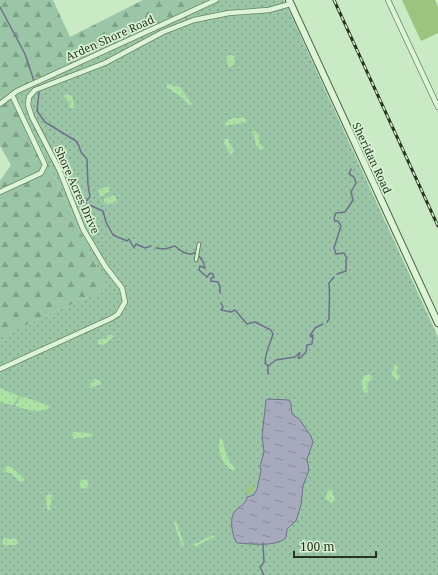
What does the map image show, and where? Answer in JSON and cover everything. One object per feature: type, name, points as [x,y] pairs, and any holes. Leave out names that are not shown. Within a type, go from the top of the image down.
[{"type":"main road","name":"Sheridan Road","points":[[290,2],[438,323]]},
{"type":"street","name":"Arden Shore Road","points":[[0,104],[17,91],[216,0]]},
{"type":"street","points":[[388,0],[438,107]]},
{"type":"street","name":"Shore Acres Drive","points":[[0,370],[112,318],[118,314],[125,302],[122,288],[105,266],[83,229],[60,169],[32,117],[28,105],[32,94],[36,90],[105,63],[157,35],[188,22],[229,13],[281,8],[290,2]]},
{"type":"street","points":[[0,192],[35,176],[43,171],[45,165],[12,95]]},
{"type":"lane","points":[[196,260],[199,244]]},
{"type":"green space","points":[[0,0],[53,0],[70,37],[143,0],[221,0],[16,95],[107,288],[0,337],[0,181],[11,165],[0,146]]},
{"type":"green space","points":[[221,0],[284,0],[438,337],[438,575],[0,575],[0,337],[107,288],[16,95]]},
{"type":"sand","points":[[230,55],[235,56],[234,64],[230,67],[226,57]]},
{"type":"sand","points":[[167,84],[180,87],[192,104],[189,105],[183,98],[166,87]]},
{"type":"sand","points":[[66,94],[72,96],[75,108],[70,108],[69,102],[64,97]]},
{"type":"sand","points":[[233,118],[245,118],[247,122],[225,126],[225,122]]},
{"type":"sand","points":[[255,131],[259,136],[259,143],[264,148],[262,151],[256,146],[255,138],[252,132]]},
{"type":"sand","points":[[225,138],[228,139],[234,151],[232,154],[230,154],[224,143]]},
{"type":"sand","points":[[108,186],[110,191],[100,197],[98,190]]},
{"type":"sand","points":[[114,195],[116,202],[106,204],[104,202],[104,199]]},
{"type":"sand","points":[[110,334],[114,336],[104,345],[98,344],[98,340],[105,339]]},
{"type":"sand","points":[[395,365],[399,366],[396,372],[400,376],[397,381],[391,374]]},
{"type":"sand","points":[[369,374],[373,378],[367,383],[368,392],[366,393],[362,388],[362,382],[363,377]]},
{"type":"sand","points":[[95,379],[101,381],[101,384],[90,388],[89,386]]},
{"type":"sand","points":[[0,388],[19,396],[13,405],[0,402]]},
{"type":"sand","points":[[21,396],[50,407],[42,411],[37,411],[15,406]]},
{"type":"sand","points":[[73,432],[91,433],[93,436],[74,439],[72,435]]},
{"type":"sand","points":[[221,437],[227,457],[235,467],[234,471],[226,466],[221,457],[219,441]]},
{"type":"sand","points":[[7,466],[10,466],[24,478],[24,481],[20,482],[12,474],[6,472],[4,470]]},
{"type":"sand","points":[[84,479],[89,484],[84,489],[79,484]]},
{"type":"sand","points":[[329,489],[332,490],[335,501],[331,503],[325,498]]},
{"type":"sand","points":[[49,494],[52,495],[50,511],[47,509],[46,496]]},
{"type":"sand","points":[[176,521],[184,544],[182,547],[174,523]]},
{"type":"sand","points":[[214,535],[215,537],[196,547],[193,546],[194,544]]},
{"type":"sand","points":[[3,538],[16,539],[18,543],[15,545],[3,545]]},
{"type":"water","points":[[266,400],[289,400],[292,414],[299,419],[311,436],[313,442],[307,459],[309,470],[303,486],[301,505],[296,521],[287,529],[286,538],[282,541],[270,544],[238,543],[233,535],[232,518],[235,511],[244,503],[247,497],[254,495],[257,489],[261,471],[260,466],[264,452],[262,436]]},
{"type":"building","points":[[402,0],[435,0],[438,7],[438,33],[421,41]]},
{"type":"building","points":[[250,485],[254,486],[252,493],[246,492],[247,487],[249,488]]},
{"type":"waterway","points":[[0,7],[25,54],[34,81]]},
{"type":"waterway","points":[[39,92],[37,111],[45,122],[76,141],[81,152],[87,159],[90,197],[85,202],[103,211],[106,222],[113,235],[127,241],[129,239],[134,248],[136,244],[145,248],[151,246]]},
{"type":"waterway","points":[[337,274],[346,271],[347,258],[344,253],[336,254],[334,248],[341,226],[338,221],[335,221],[334,218],[336,213],[345,212],[353,200],[351,192],[356,183],[354,177],[349,174],[351,169]]},
{"type":"waterway","points":[[156,248],[165,249],[175,246],[179,250],[189,254],[196,254],[201,259],[205,268],[200,266],[199,270],[207,277],[210,273],[213,274],[214,277],[211,278],[211,281],[218,282],[220,293]]},
{"type":"waterway","points":[[327,322],[329,319],[329,283],[334,277]]},
{"type":"waterway","points":[[221,303],[223,307],[221,310],[231,312],[235,310],[247,324],[255,322],[271,330],[273,334],[265,359],[265,363],[268,366],[268,374]]},
{"type":"waterway","points":[[268,366],[276,360],[295,357],[299,353],[298,358],[300,358],[306,352],[307,345],[312,344],[313,335],[311,337],[310,336],[315,328],[323,324]]},
{"type":"waterway","points":[[263,543],[264,562],[260,567],[264,575]]},
{"type":"railway","points":[[334,0],[438,226]]}]
